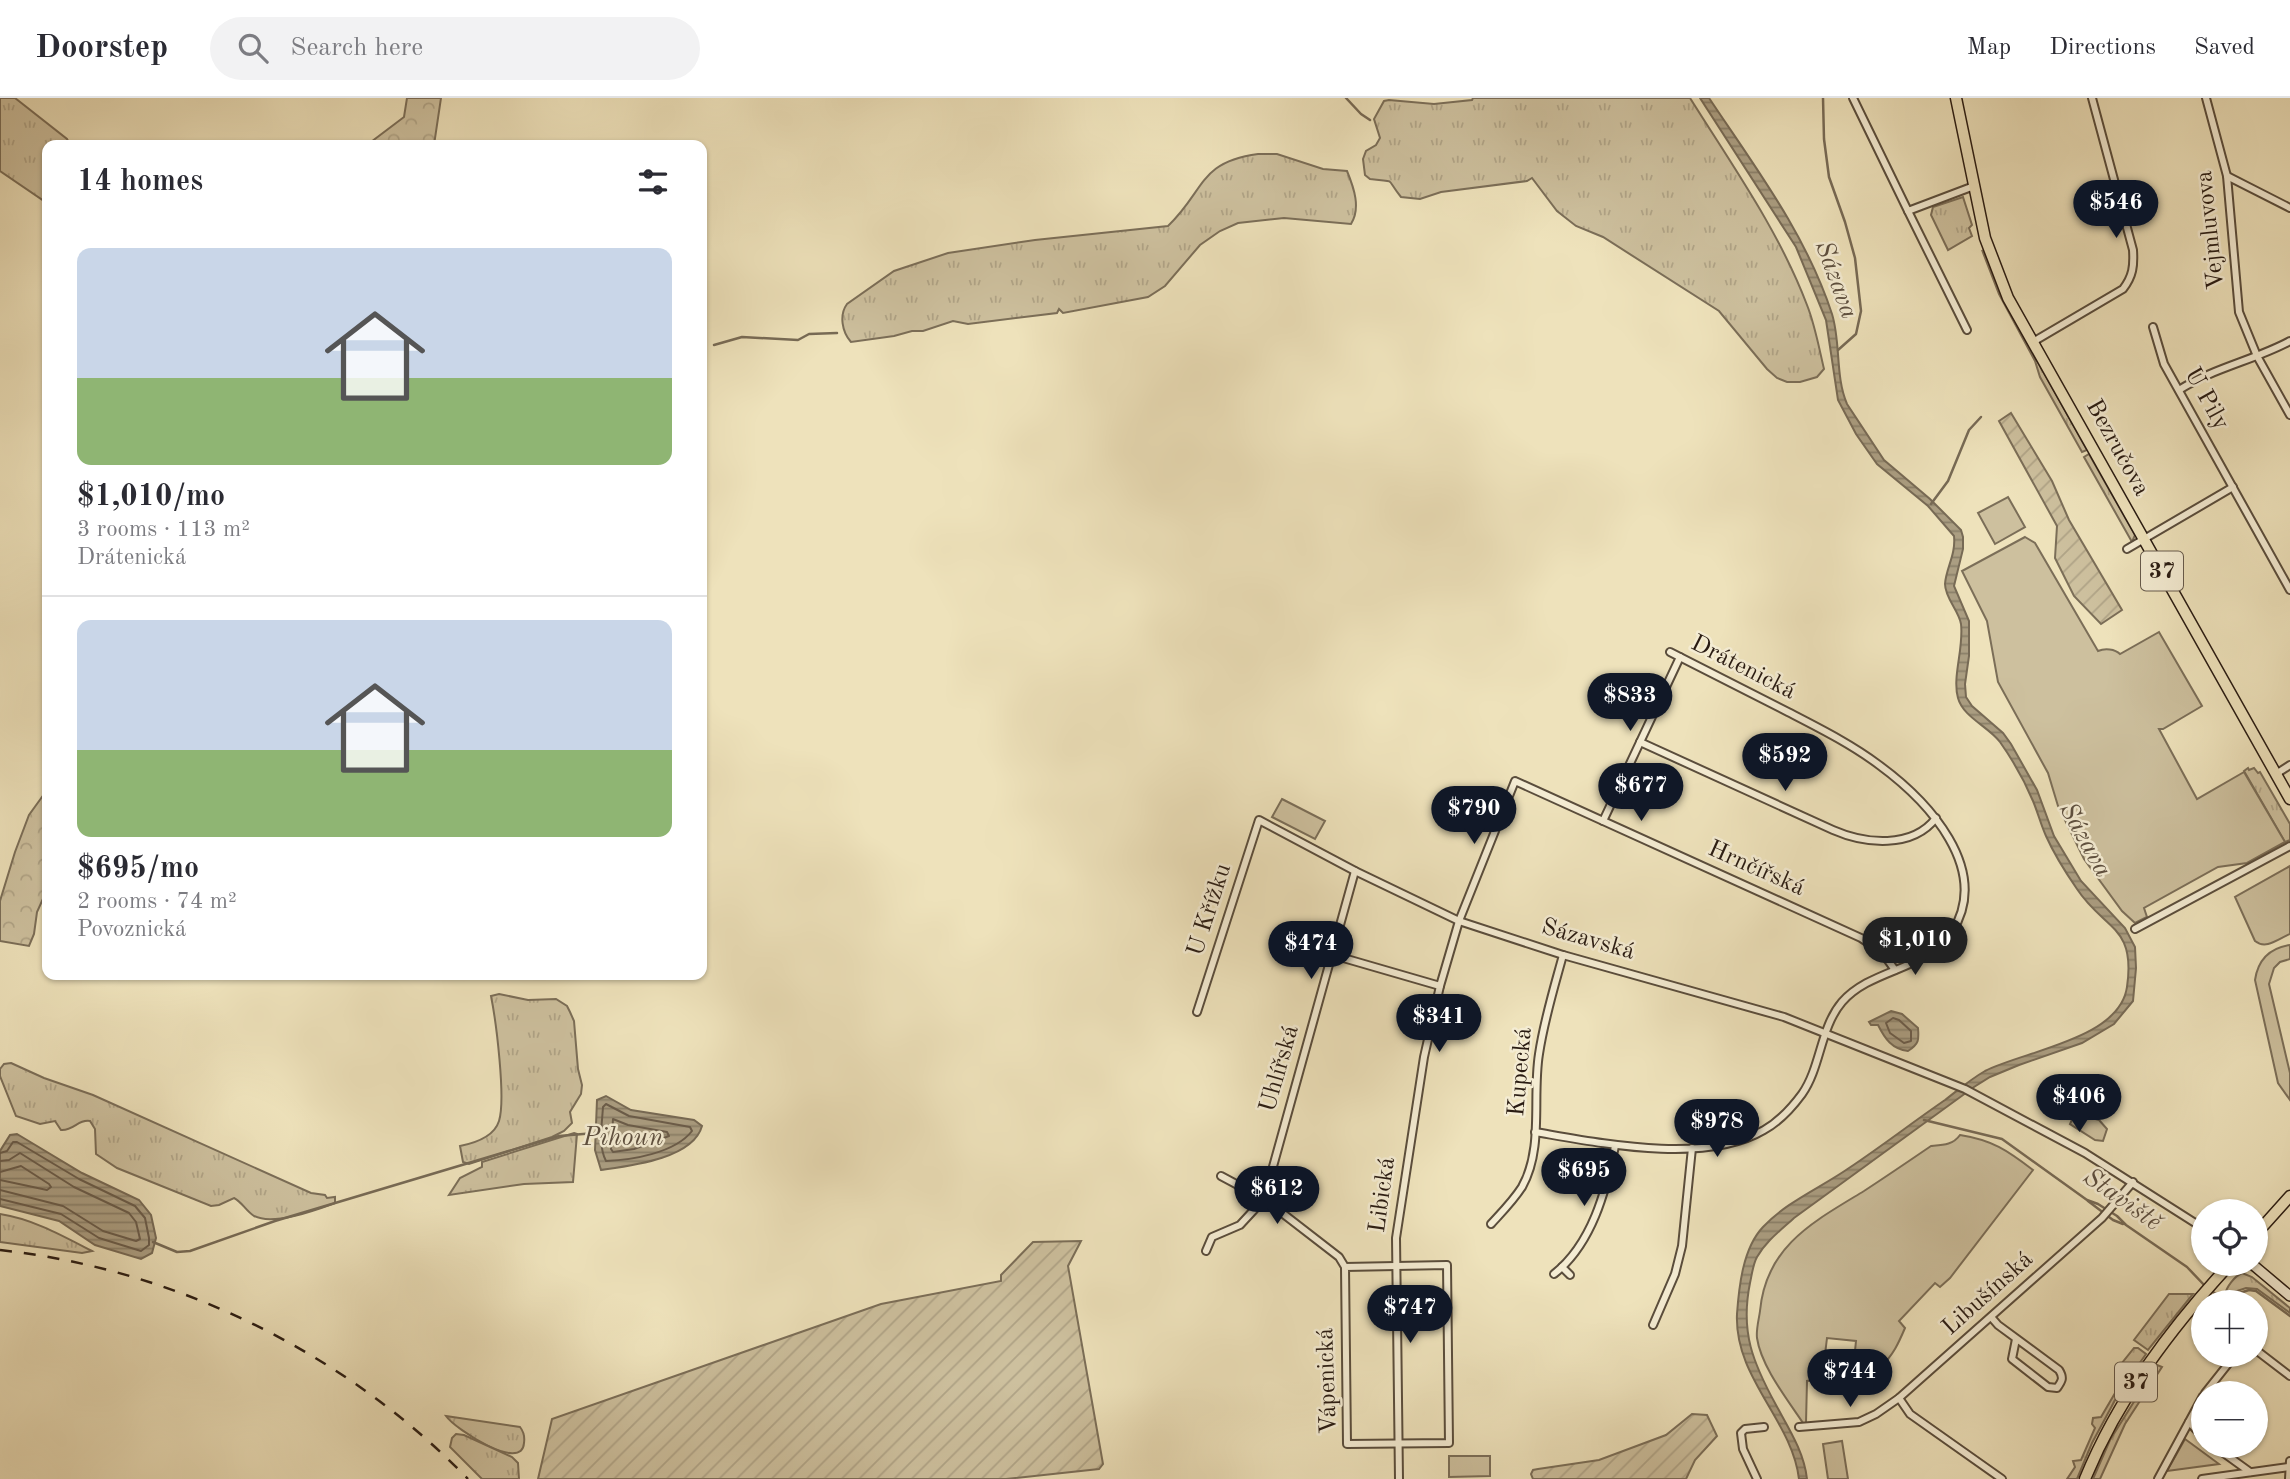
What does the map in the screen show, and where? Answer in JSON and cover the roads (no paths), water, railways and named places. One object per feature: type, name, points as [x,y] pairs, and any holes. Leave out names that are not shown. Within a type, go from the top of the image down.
[{"type":"main road","name":"Bezručova","points":[[1956,98],[1973,186],[1992,258],[2008,298],[2290,799]]},
{"type":"main road","points":[[2268,1221],[2290,1196]]},
{"type":"main road","name":"37","points":[[2085,1479],[2105,1434],[2134,1384],[2219,1276]]},
{"type":"main road","points":[[2266,1276],[2290,1296]]},
{"type":"street","points":[[1853,98],[1967,330]]},
{"type":"street","points":[[2033,342],[2123,289],[2134,267],[2133,250],[2092,98]]},
{"type":"street","name":"Vejmluvova","points":[[2206,98],[2227,176],[2241,319],[2257,356],[2290,415]]},
{"type":"street","points":[[2227,176],[2290,208]]},
{"type":"street","points":[[1908,211],[1973,186]]},
{"type":"street","name":"U Pily","points":[[2153,327],[2164,364],[2290,590]]},
{"type":"street","points":[[2179,390],[2194,381],[2290,341]]},
{"type":"street","points":[[2127,549],[2233,487]]},
{"type":"street","name":"Drátenická","points":[[1535,1132],[1615,1146],[1692,1148],[1732,1144],[1763,1131],[1785,1116],[1804,1091],[1826,1033],[1839,1006],[1848,996],[1869,981],[1933,952],[1952,931],[1962,910],[1965,886],[1961,865],[1951,840],[1936,818],[1896,779],[1856,748],[1670,652]]},
{"type":"street","points":[[1603,821],[1681,657]]},
{"type":"street","points":[[1640,743],[1857,839],[1897,840],[1923,830],[1936,818]]},
{"type":"street","points":[[2276,774],[2290,765]]},
{"type":"street","name":"Hrnčířská","points":[[1514,781],[1871,943],[1882,952],[1895,970]]},
{"type":"street","name":"Libická","points":[[1399,1479],[1396,1266],[1398,1208],[1424,1056],[1440,986],[1459,921],[1514,781]]},
{"type":"street","name":"Sázavská","points":[[1259,820],[1355,871],[1459,921],[1563,955],[1733,1001],[1826,1033],[1917,1069],[2011,1113],[2133,1182]]},
{"type":"street","name":"U Křížku","points":[[1197,1012],[1259,820]]},
{"type":"street","points":[[2135,929],[2290,846]]},
{"type":"street","name":"Uhlířská","points":[[1206,1251],[1212,1237],[1240,1225],[1264,1199],[1355,871]]},
{"type":"street","name":"Kupecká","points":[[1491,1224],[1523,1185],[1531,1165],[1538,1055],[1548,1005],[1563,955]]},
{"type":"street","points":[[1332,956],[1440,986]]},
{"type":"street","points":[[1554,1273],[1562,1267],[1595,1218],[1607,1184],[1615,1146]]},
{"type":"street","points":[[1653,1325],[1675,1274],[1682,1245],[1692,1148]]},
{"type":"street","points":[[1221,1176],[1264,1199],[1339,1257],[1345,1266],[1447,1265],[1449,1443],[1398,1444]]},
{"type":"street","points":[[2133,1182],[2191,1220]]},
{"type":"street","name":"Libušínská","points":[[1799,1427],[1859,1422],[1899,1398],[2102,1218],[2133,1182]]},
{"type":"street","name":"Vápenická","points":[[1345,1266],[1347,1444],[1398,1444]]},
{"type":"street","points":[[1562,1267],[1570,1275]]},
{"type":"street","points":[[1991,1317],[2059,1370],[2063,1376],[2057,1388],[2048,1387],[2012,1359],[2016,1339]]},
{"type":"street","points":[[2268,1359],[2290,1376]]},
{"type":"street","points":[[2214,1381],[2226,1367]]},
{"type":"street","points":[[1899,1398],[1910,1414],[2002,1479]]},
{"type":"street","points":[[2158,1479],[2191,1418]]},
{"type":"street","points":[[1757,1479],[1743,1449],[1741,1433],[1745,1429],[1764,1427]]},
{"type":"street","points":[[2231,1458],[2250,1472]]},
{"type":"street","points":[[2202,1479],[2289,1464],[2289,1479]]},
{"type":"water","points":[[1700,98],[1709,98],[1778,202],[1808,256],[1835,325],[1841,382],[1847,404],[1884,460],[1961,530],[1963,549],[1954,586],[1969,621],[1966,697],[2011,744],[2037,790],[2054,836],[2081,881],[2125,928],[2135,947],[2133,1001],[2114,1024],[2082,1043],[2019,1065],[1974,1087],[1794,1218],[1769,1241],[1757,1257],[1747,1301],[1751,1347],[1761,1375],[1799,1450],[1807,1479],[1799,1479],[1786,1437],[1753,1379],[1739,1337],[1737,1314],[1741,1280],[1756,1236],[1782,1210],[1861,1160],[1980,1074],[2068,1041],[2107,1019],[2120,1005],[2127,987],[2129,967],[2127,951],[2116,930],[2087,902],[2056,856],[2030,794],[2009,756],[2000,742],[1961,705],[1956,681],[1961,624],[1945,584],[1954,549],[1954,536],[1928,506],[1877,464],[1856,434],[1838,400],[1826,320],[1796,247]]},
{"type":"water","points":[[1891,1011],[1902,1014],[1918,1028],[1918,1041],[1908,1051],[1893,1046],[1878,1025],[1871,1025],[1869,1022]]},
{"type":"water","name":"Pihoun","points":[[606,1096],[631,1110],[694,1120],[702,1126],[696,1137],[673,1153],[643,1163],[601,1170],[595,1150],[597,1100]]},
{"type":"water","points":[[17,1134],[82,1173],[139,1200],[151,1215],[156,1238],[152,1253],[141,1259],[95,1245],[59,1221],[0,1206],[0,1151],[10,1135]]},
{"type":"waterway","points":[[1346,98],[1370,120]]},
{"type":"waterway","name":"Sázava","points":[[1823,98],[1824,139],[1829,177],[1855,258],[1861,311],[1856,334],[1838,350]]},
{"type":"waterway","points":[[714,345],[742,337],[798,340],[809,334],[837,333]]},
{"type":"waterway","points":[[1931,504],[1948,481],[1969,430],[1981,417]]},
{"type":"waterway","name":"Staviště","points":[[1924,1120],[2002,1139],[2087,1200],[2117,1216],[2187,1267],[2206,1287]]},
{"type":"waterway","points":[[153,1242],[177,1252],[190,1251],[275,1221],[559,1136],[595,1133]]},
{"type":"waterway","points":[[2088,1201],[2113,1220],[2123,1224]]},
{"type":"waterway","name":"Staviště","points":[[2268,1300],[2290,1316]]},
{"type":"railway","points":[[0,1250],[65,1260],[130,1276],[193,1298],[254,1324],[312,1356],[368,1393],[420,1434],[468,1479]]}]
